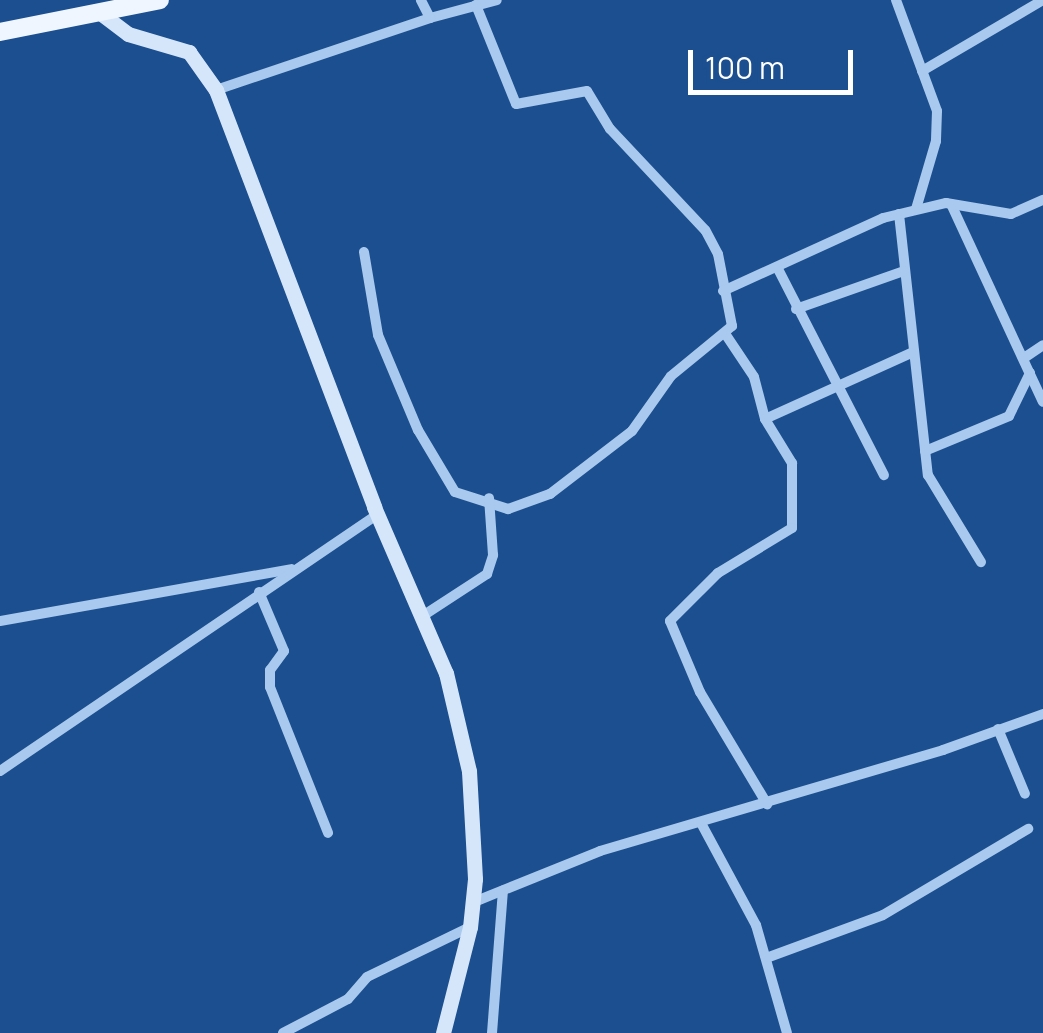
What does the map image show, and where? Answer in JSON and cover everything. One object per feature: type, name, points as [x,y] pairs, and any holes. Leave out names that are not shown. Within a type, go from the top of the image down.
[{"type":"main road","points":[[0,32],[103,15],[157,1]]},
{"type":"main road","points":[[103,15],[128,34],[189,52],[216,90],[377,516],[422,618],[460,720],[472,829],[474,902],[443,1033]]},
{"type":"street","points":[[421,0],[430,18]]},
{"type":"street","points":[[216,90],[430,18],[497,0]]},
{"type":"street","points":[[896,0],[938,123],[916,209]]},
{"type":"street","points":[[922,71],[1043,0]]},
{"type":"street","points":[[364,252],[378,335],[411,417],[455,492],[489,498],[508,509],[550,494],[632,431],[671,376],[732,326],[714,242],[664,180],[610,129],[588,91],[516,104],[476,6]]},
{"type":"street","points":[[723,290],[916,209],[951,204],[1011,214],[1043,200]]},
{"type":"street","points":[[951,204],[1043,402]]},
{"type":"street","points":[[899,214],[911,353],[933,487],[981,562]]},
{"type":"street","points":[[777,267],[833,385],[884,475]]},
{"type":"street","points":[[796,309],[904,271]]},
{"type":"street","points":[[726,334],[754,377],[765,419],[792,464],[792,528],[718,573],[670,621],[715,717],[768,804]]},
{"type":"street","points":[[1024,358],[1043,345]]},
{"type":"street","points":[[765,419],[911,353]]},
{"type":"street","points":[[925,451],[1010,416],[1030,373]]},
{"type":"street","points":[[422,618],[488,574],[489,498]]},
{"type":"street","points":[[0,771],[259,592],[377,516]]},
{"type":"street","points":[[0,621],[296,568]]},
{"type":"street","points":[[259,592],[284,651],[270,670],[270,687],[328,834]]},
{"type":"street","points":[[474,902],[600,851],[943,750],[1043,714]]},
{"type":"street","points":[[998,729],[1025,794]]},
{"type":"street","points":[[701,823],[768,957],[787,1033]]},
{"type":"street","points":[[768,957],[823,942],[883,915],[1028,829]]},
{"type":"street","points":[[492,1033],[504,890]]},
{"type":"street","points":[[284,1033],[348,999],[366,977],[470,926]]}]
